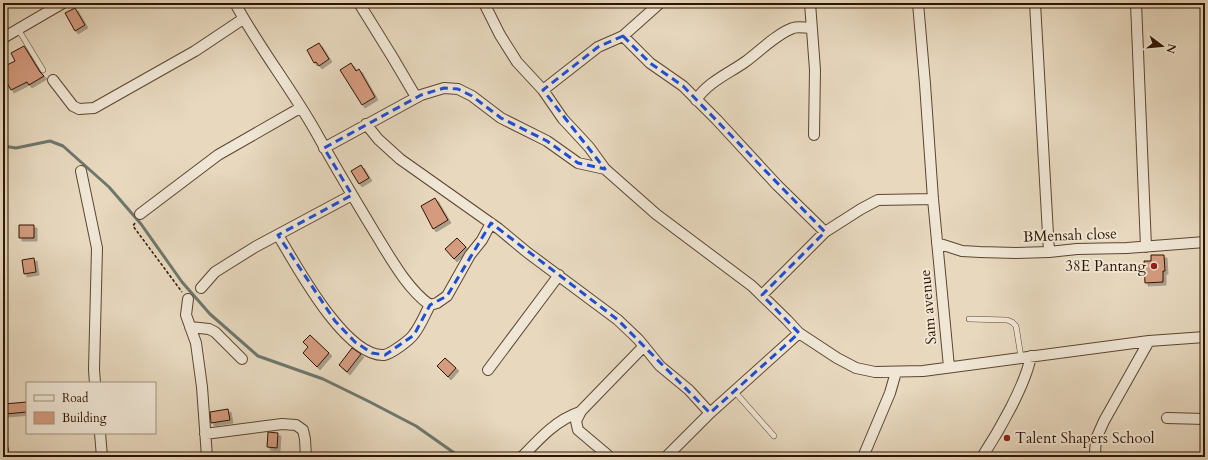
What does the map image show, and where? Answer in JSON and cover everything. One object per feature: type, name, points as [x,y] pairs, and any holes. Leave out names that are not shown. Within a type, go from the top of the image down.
[{"type":"street","points":[[3,38],[63,3]]},
{"type":"street","points":[[235,3],[243,19],[317,133],[324,148],[398,269],[425,302],[430,305]]},
{"type":"street","points":[[359,3],[394,58],[416,97]]},
{"type":"street","points":[[484,3],[500,35],[517,62],[543,90],[563,118],[589,147],[605,169],[656,214],[762,295],[799,334],[856,368],[875,372],[923,371],[1149,341],[1205,337]]},
{"type":"street","points":[[543,90],[598,47],[622,36],[660,3]]},
{"type":"street","points":[[810,3],[815,70],[814,136]]},
{"type":"street","name":"Sam avenue","points":[[918,3],[926,84],[933,199],[949,367]]},
{"type":"street","points":[[1035,3],[1049,252]]},
{"type":"street","points":[[1136,3],[1146,247]]},
{"type":"street","points":[[53,80],[73,106],[79,109],[94,108],[195,51],[243,19]]},
{"type":"street","points":[[696,100],[701,92],[744,63],[784,33],[794,27],[811,28]]},
{"type":"street","points":[[622,36],[650,63],[683,86],[722,125],[777,185],[825,232]]},
{"type":"street","points":[[324,148],[416,97],[444,88],[458,89],[472,96],[501,118],[547,141],[578,163],[605,169]]},
{"type":"street","points":[[140,214],[218,155],[300,108]]},
{"type":"street","points":[[366,124],[378,139],[400,159],[491,223],[528,253],[618,320],[644,346],[660,366],[689,390],[710,413]]},
{"type":"street","points":[[81,171],[97,248],[95,299],[95,382]]},
{"type":"street","points":[[201,288],[214,272],[254,247],[352,195]]},
{"type":"street","points":[[762,295],[825,232],[878,200],[933,199]]},
{"type":"street","points":[[278,235],[316,297],[335,322],[356,342],[372,353],[385,355],[414,335],[430,305],[437,303],[447,296],[491,223]]},
{"type":"street","name":"BMensah close","points":[[937,243],[962,251],[1049,252],[1077,249],[1146,247],[1205,242]]},
{"type":"street","points":[[488,370],[559,275]]},
{"type":"street","points":[[188,300],[186,315],[196,343],[202,387],[207,457]]},
{"type":"street","points":[[190,328],[209,329],[215,332],[242,359]]},
{"type":"street","points":[[666,457],[710,413],[799,334]]},
{"type":"street","points":[[1097,457],[1095,453],[1096,439],[1104,421],[1149,341]]},
{"type":"street","points":[[610,457],[578,430],[576,421],[580,412],[644,346]]},
{"type":"street","points":[[982,457],[1024,378],[1026,357]]},
{"type":"street","points":[[863,457],[888,398],[896,372]]},
{"type":"street","points":[[522,457],[561,420],[580,412]]},
{"type":"street","points":[[1167,418],[1205,419]]},
{"type":"street","points":[[205,434],[282,424],[296,425],[303,430],[306,439],[306,457]]},
{"type":"street","points":[[100,434],[102,457]]},
{"type":"street","points":[[3,450],[3,457]]},
{"type":"lane","points":[[18,29],[43,70]]},
{"type":"lane","points":[[969,318],[1007,320],[1012,322],[1016,326],[1026,357]]},
{"type":"lane","points":[[735,392],[774,436]]},
{"type":"path","points":[[133,226],[188,300]]},
{"type":"highlighted area","points":[[623,36],[650,63],[683,86],[825,232],[762,295],[799,333],[710,413],[618,320],[491,223],[447,296],[430,305],[414,335],[385,355],[372,353],[355,342],[335,321],[278,235],[352,195],[324,148],[421,95],[444,88],[458,89],[472,96],[501,118],[547,141],[578,163],[605,169],[543,90],[598,47]]},
{"type":"building","points":[[75,8],[85,25],[75,31],[65,13]]},
{"type":"building","points":[[319,43],[329,59],[319,66],[316,62],[314,63],[307,50]]},
{"type":"building","points":[[24,46],[44,76],[29,85],[27,82],[11,90],[3,76],[3,67],[15,61],[11,53]]},
{"type":"building","points":[[351,63],[356,71],[359,69],[375,97],[362,105],[340,70]]},
{"type":"building","points":[[361,165],[369,178],[359,184],[351,171]]},
{"type":"building","points":[[435,198],[448,220],[433,229],[421,206]]},
{"type":"building","points":[[19,225],[34,225],[34,238],[19,238]]},
{"type":"building","points":[[457,238],[466,247],[454,259],[445,249]]},
{"type":"building","name":"38E Pantang","points":[[1151,255],[1164,255],[1165,271],[1163,271],[1163,282],[1145,283],[1144,261],[1151,261]]},
{"type":"building","points":[[34,258],[36,272],[24,274],[22,260]]},
{"type":"building","points":[[310,335],[329,353],[317,367],[303,353],[308,347],[303,342]]},
{"type":"building","points":[[352,348],[361,354],[347,372],[339,365]]},
{"type":"building","points":[[445,358],[456,368],[448,377],[437,366]]},
{"type":"building","points":[[26,402],[26,412],[5,414],[4,404]]},
{"type":"building","points":[[228,409],[230,420],[211,423],[210,412]]},
{"type":"building","points":[[268,432],[278,433],[277,448],[267,447]]},
{"type":"waterway","points":[[3,146],[16,148],[50,141],[63,146],[109,187],[141,224],[182,282],[210,314],[258,356],[323,379],[368,401],[416,426],[460,457]]},
{"type":"place","name":"38E Pantang","points":[[1154,266]]},
{"type":"place","name":"Talent Shapers School","points":[[1007,438]]}]
